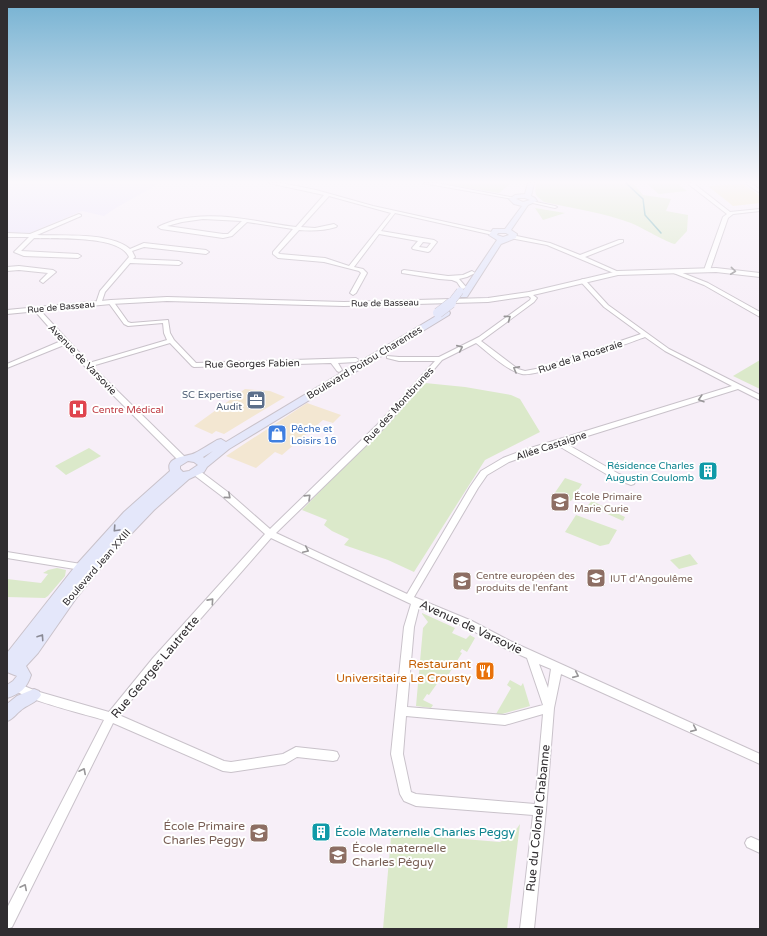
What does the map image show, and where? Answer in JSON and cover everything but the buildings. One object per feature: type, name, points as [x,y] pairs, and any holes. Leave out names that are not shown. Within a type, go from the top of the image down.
[{"type":"main road","points":[[504,234],[507,227]]},
{"type":"main road","points":[[504,234],[510,227]]},
{"type":"main road","points":[[494,235],[504,234],[512,237]]},
{"type":"main road","name":"Boulevard Poitou Charentes","points":[[462,291],[504,234]]},
{"type":"main road","name":"Boulevard Poitou Charentes","points":[[190,471],[225,447],[460,301],[462,291],[494,235]]},
{"type":"main road","name":"Boulevard Poitou Charentes","points":[[194,458],[213,448],[356,360],[442,313]]},
{"type":"main road","points":[[194,458],[200,460],[190,471],[174,466],[182,459],[194,458]]},
{"type":"main road","name":"Boulevard Jean XXIII","points":[[10,666],[81,566],[128,515],[190,471]]},
{"type":"main road","name":"Boulevard Jean XXIII","points":[[10,666],[33,649],[72,594],[108,552],[150,507],[190,471]]},
{"type":"main road","points":[[10,666],[23,671],[24,675],[21,683],[12,689]]},
{"type":"main road","points":[[7,715],[9,711],[20,702],[34,695]]},
{"type":"street","points":[[52,227],[31,236],[17,252],[19,254],[78,256]]},
{"type":"street","points":[[162,227],[223,236],[230,235],[239,227]]},
{"type":"street","points":[[289,227],[318,229],[330,227]]},
{"type":"street","points":[[350,268],[381,227]]},
{"type":"street","points":[[457,227],[494,235]]},
{"type":"street","points":[[707,270],[722,227]]},
{"type":"street","points":[[298,228],[275,253],[278,256],[325,260],[361,270],[364,273],[353,293]]},
{"type":"street","points":[[377,232],[422,240]]},
{"type":"street","points":[[7,235],[108,240],[113,241],[128,251],[132,255],[130,261],[102,292],[100,303]]},
{"type":"street","points":[[512,237],[548,244],[618,273]]},
{"type":"street","points":[[580,257],[621,241]]},
{"type":"street","points":[[128,251],[144,245],[206,252]]},
{"type":"street","points":[[130,261],[179,263]]},
{"type":"street","points":[[7,269],[19,268],[53,272],[43,281]]},
{"type":"street","name":"Rue de Basseau","points":[[7,312],[111,302],[194,299],[300,303],[389,304],[494,300],[529,294],[618,273],[707,270],[760,275]]},
{"type":"street","points":[[673,271],[706,284],[760,315]]},
{"type":"street","points":[[404,272],[453,278],[464,277],[472,272]]},
{"type":"street","points":[[453,278],[459,281],[462,291]]},
{"type":"street","points":[[583,282],[606,306],[667,350],[760,398]]},
{"type":"street","name":"Rue des Montbrunes","points":[[270,534],[382,425],[440,359],[476,341],[532,301],[534,298],[529,294]]},
{"type":"street","points":[[88,365],[171,341],[167,333],[166,321],[130,325],[126,323],[111,302]]},
{"type":"street","points":[[752,311],[760,308]]},
{"type":"street","name":"Avenue de Varsovie","points":[[36,309],[65,342],[141,420],[182,459]]},
{"type":"street","name":"Rue de la Roseraie","points":[[476,341],[516,370],[524,373],[542,370],[646,335]]},
{"type":"street","name":"Rue Georges Fabien","points":[[171,341],[194,365],[356,360]]},
{"type":"street","points":[[7,366],[65,342]]},
{"type":"street","points":[[389,358],[440,359]]},
{"type":"street","points":[[333,361],[340,370]]},
{"type":"street","name":"Allée Castaigne","points":[[540,810],[416,800],[408,797],[404,791],[397,754],[412,600],[474,487],[484,473],[506,460],[527,452],[738,387]]},
{"type":"street","points":[[559,443],[616,476],[631,482]]},
{"type":"street","name":"Avenue de Varsovie","points":[[190,471],[226,495],[270,534],[760,759]]},
{"type":"street","name":"Rue Georges Lautrette","points":[[7,922],[111,717],[157,661],[270,534]]},
{"type":"street","points":[[7,555],[81,566]]},
{"type":"street","name":"Rue du Colonel Chabanne","points":[[531,655],[549,708]]},
{"type":"street","name":"Rue du Colonel Chabanne","points":[[527,929],[549,708],[557,667]]},
{"type":"street","points":[[12,689],[111,717],[223,766],[231,767],[285,759],[296,752],[333,756]]},
{"type":"street","points":[[401,711],[505,720],[549,708]]},
{"type":"shaded area","points":[[7,227],[45,227],[27,234],[7,232]]},
{"type":"shaded area","points":[[245,389],[270,391],[285,397],[224,434],[216,431],[212,434],[194,426]]},
{"type":"shaded area","points":[[307,403],[341,415],[333,423],[323,420],[282,455],[275,452],[256,468],[226,456]]},
{"type":"green space","points":[[638,227],[687,227],[687,231],[675,244]]},
{"type":"green space","points":[[760,360],[760,389],[733,376]]},
{"type":"green space","points":[[425,383],[465,387],[511,395],[520,399],[540,432],[485,460],[414,572],[388,560],[344,545],[349,539],[332,531],[324,525],[327,520],[302,510]]},
{"type":"green space","points":[[89,448],[101,456],[66,475],[55,466]]},
{"type":"green space","points":[[565,478],[582,484],[571,501],[554,494]]},
{"type":"green space","points":[[592,501],[625,517],[623,521],[588,505]]},
{"type":"green space","points":[[576,515],[617,530],[609,544],[600,546],[565,532]]},
{"type":"green space","points":[[690,554],[698,564],[679,569],[670,560]]},
{"type":"green space","points":[[57,568],[66,570],[65,576],[45,598],[7,597],[7,579],[41,583],[48,574],[43,573]]},
{"type":"green space","points":[[422,613],[455,628],[452,633],[466,639],[470,635],[475,638],[467,652],[462,649],[460,652],[462,653],[445,680],[441,678],[429,695],[427,694],[423,700],[433,705],[431,708],[416,706],[423,628],[428,622]]},
{"type":"green space","points":[[510,680],[521,686],[523,683],[530,706],[502,714],[496,714],[511,688],[507,685]]},
{"type":"green space","points":[[520,824],[507,929],[383,929],[391,837],[399,837],[403,834],[500,842],[512,834]]},
{"type":"waterway","points":[[655,227],[661,233]]},
{"type":"place","name":"SC Expertise Audit","points":[[256,400]]},
{"type":"place","name":"Centre Médical","points":[[78,409]]},
{"type":"place","name":"Pêche et Loisirs 16","points":[[277,434]]},
{"type":"place","name":"Résidence Charles Augustin Coulomb","points":[[708,471]]},
{"type":"place","name":"École Primaire Marie Curie","points":[[560,502]]},
{"type":"place","name":"IUT d'Angoulême","points":[[596,578]]},
{"type":"place","name":"Centre européen des produits de l'enfant","points":[[462,581]]},
{"type":"place","name":"Restaurant Universitaire Le Crousty","points":[[485,671]]},
{"type":"place","name":"École Maternelle Charles Peggy","points":[[321,832]]},
{"type":"place","name":"École Primaire Charles Peggy","points":[[259,833]]},
{"type":"place","name":"École maternelle Charles Péguy","points":[[338,855]]}]
